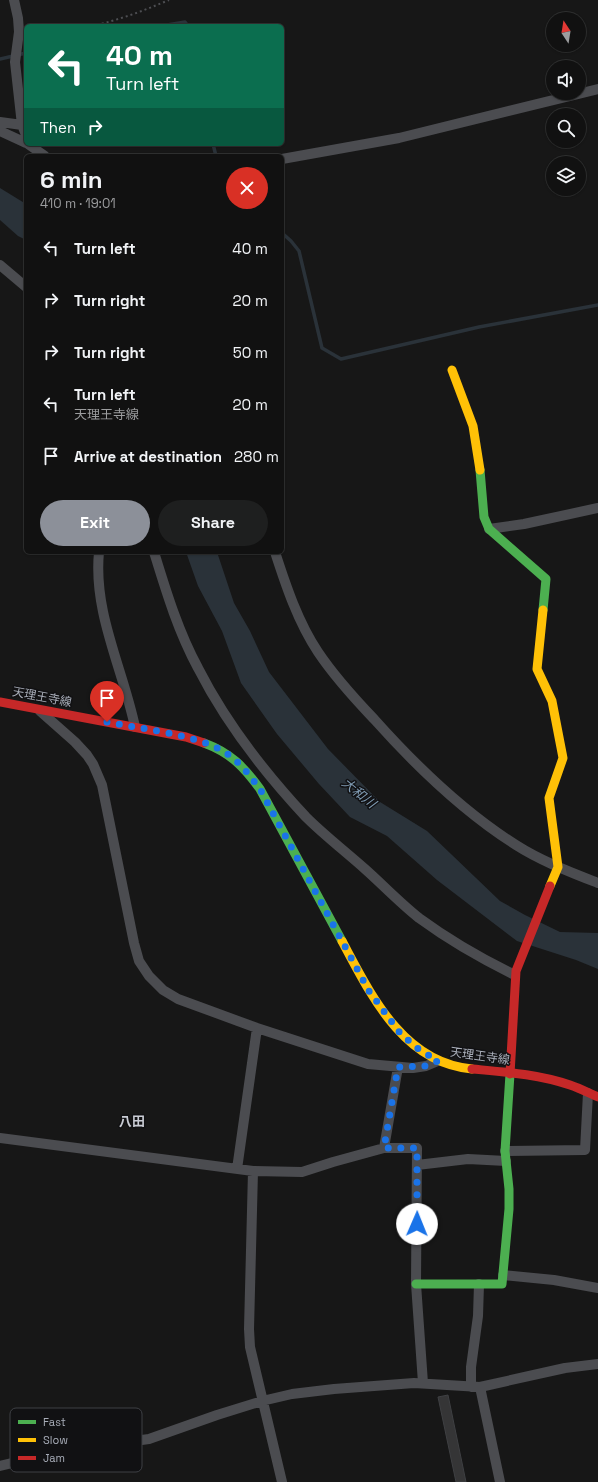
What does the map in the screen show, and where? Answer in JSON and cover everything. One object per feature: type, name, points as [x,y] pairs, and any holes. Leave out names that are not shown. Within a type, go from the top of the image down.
[{"type":"street","points":[[14,0],[19,32],[15,62],[22,125],[24,130]]},
{"type":"street","points":[[284,159],[399,138],[598,89]]},
{"type":"street","points":[[0,122],[22,125]]},
{"type":"street","points":[[0,131],[24,142]]},
{"type":"street","points":[[31,146],[42,154]]},
{"type":"street","points":[[0,265],[24,285]]},
{"type":"street","points":[[416,1284],[502,1284],[509,1209],[506,1156],[516,973],[557,868],[549,798],[563,758],[552,701],[536,669],[546,579],[489,529],[484,517],[482,480],[473,426],[452,370]]},
{"type":"street","points":[[489,529],[524,524],[598,508]]},
{"type":"street","points":[[99,554],[100,591],[106,628],[129,701],[135,727]]},
{"type":"street","points":[[155,554],[177,621],[197,667],[221,710],[248,749],[307,818],[419,917],[458,944],[494,965],[516,973]]},
{"type":"street","points":[[276,554],[287,588],[317,651],[340,681],[404,752],[477,818],[517,846],[557,868],[598,883]]},
{"type":"street","name":"天理王寺線","points":[[0,702],[186,737],[208,744],[226,753],[243,767],[260,789],[369,991],[400,1033],[417,1048],[438,1061],[462,1068],[510,1072],[549,1078],[598,1097]]},
{"type":"street","points":[[36,708],[75,742],[93,764],[102,786],[139,961],[149,976],[163,990],[178,999],[257,1028],[368,1064],[398,1067],[426,1066],[438,1061]]},
{"type":"street","points":[[237,1169],[257,1028]]},
{"type":"street","points":[[384,1148],[398,1067]]},
{"type":"street","points":[[417,1165],[468,1159],[585,1150],[588,1093]]},
{"type":"street","points":[[0,1138],[253,1171],[302,1172],[384,1148],[417,1148],[416,1284],[424,1383]]},
{"type":"street","points":[[253,1171],[249,1329],[250,1347],[282,1482]]},
{"type":"street","points":[[503,1275],[554,1280],[597,1287],[598,1277]]},
{"type":"street","points":[[480,1284],[478,1316],[471,1367],[500,1482]]},
{"type":"street","points":[[142,1439],[262,1401],[311,1391],[424,1383],[475,1387],[565,1368],[598,1364]]},
{"type":"street","points":[[0,1466],[10,1464]]},
{"type":"path","points":[[101,24],[142,12],[169,0]]},
{"type":"water","points":[[0,188],[24,203],[24,239],[18,236],[0,220]]},
{"type":"water","name":"大和川","points":[[187,554],[218,554],[234,603],[250,631],[269,672],[328,749],[380,802],[427,831],[500,901],[560,932],[598,933],[598,969],[576,960],[517,941],[437,880],[387,836],[350,817],[319,784],[277,734],[241,683],[222,631],[198,586]]},
{"type":"building","points":[[448,1395],[466,1482],[456,1482],[438,1397]]},
{"type":"waterway","points":[[173,24],[185,22],[186,24]]},
{"type":"waterway","points":[[0,59],[24,53]]},
{"type":"waterway","points":[[214,146],[216,154]]},
{"type":"waterway","points":[[284,235],[299,251],[322,348],[341,359],[479,327],[598,305]]},
{"type":"traffic: fast","points":[[480,470],[484,517],[489,529],[546,579],[543,610]]},
{"type":"traffic: fast","points":[[204,743],[222,751],[229,756],[242,767],[260,789],[342,941]]},
{"type":"traffic: fast","points":[[416,1284],[502,1284],[509,1209],[509,1189],[505,1151],[510,1074]]},
{"type":"traffic: slow","points":[[452,370],[473,426],[480,470]]},
{"type":"traffic: slow","points":[[543,610],[537,669],[552,701],[563,758],[549,798],[558,867],[550,886]]},
{"type":"traffic: slow","points":[[342,941],[378,1004],[392,1023],[408,1040],[427,1054],[448,1064],[472,1069]]},
{"type":"traffic: jam","points":[[0,702],[186,737],[204,743]]},
{"type":"traffic: jam","points":[[510,1074],[516,971],[550,886]]},
{"type":"traffic: jam","points":[[472,1069],[546,1078],[573,1086],[598,1097]]},
{"type":"district","name":"八田","points":[[132,1121]]},
{"type":"route","points":[[107,722],[186,737],[208,744],[226,753],[243,767],[260,789],[369,991],[400,1033],[417,1048],[438,1061],[426,1066],[413,1068],[398,1067],[384,1148],[417,1148],[417,1224]]}]
